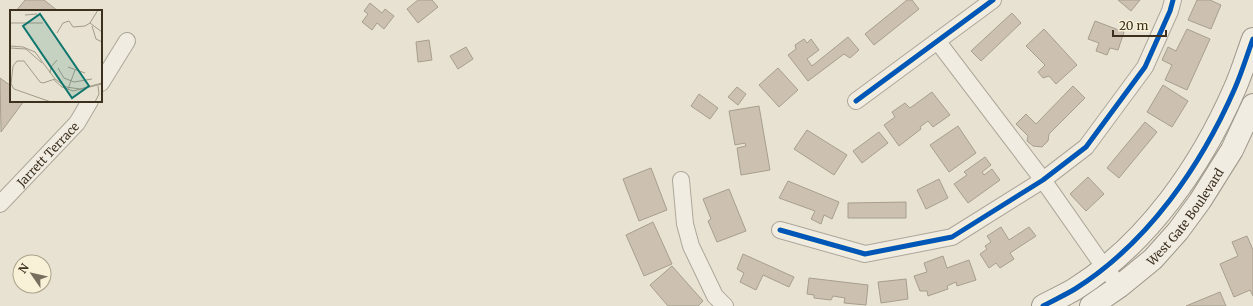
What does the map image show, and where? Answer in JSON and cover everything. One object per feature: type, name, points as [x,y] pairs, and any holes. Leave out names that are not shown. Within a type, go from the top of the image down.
[{"type":"street","points":[[856,101],[993,0]]},
{"type":"street","points":[[780,230],[865,254],[952,237],[1043,180],[1086,147],[1145,67],[1170,11],[1173,0]]},
{"type":"street","name":"West Gate Boulevard","points":[[1043,306],[1075,289],[1104,267],[1135,240],[1160,212],[1183,182],[1211,137],[1235,87],[1253,39]]},
{"type":"street","points":[[102,81],[127,41]]},
{"type":"street","points":[[938,42],[1043,180],[1104,267],[1120,286]]},
{"type":"street","name":"Jarrett Terrace","points":[[0,204],[77,123],[89,102]]},
{"type":"street","name":"West Gate Boulevard","points":[[1091,306],[1120,286],[1153,259],[1178,231],[1200,201],[1232,150],[1253,105]]},
{"type":"street","points":[[681,180],[685,224],[691,246],[715,296],[725,306]]},
{"type":"building","points":[[25,0],[44,0],[57,10],[17,10]]},
{"type":"building","points":[[418,0],[432,0],[438,7],[418,23],[407,9]]},
{"type":"building","points":[[907,0],[912,0],[919,9],[874,45],[865,34]]},
{"type":"building","points":[[1118,0],[1140,0],[1131,11]]},
{"type":"building","points":[[1197,0],[1210,0],[1221,5],[1211,29],[1188,20]]},
{"type":"building","points":[[370,3],[382,13],[385,9],[394,16],[384,29],[377,23],[372,30],[362,22],[368,14],[364,11]]},
{"type":"building","points":[[1012,13],[1021,23],[981,61],[971,51]]},
{"type":"building","points":[[1095,21],[1124,32],[1118,50],[1110,48],[1107,55],[1096,51],[1099,43],[1088,39]]},
{"type":"building","points":[[1044,29],[1077,65],[1056,84],[1049,76],[1043,78],[1038,72],[1045,65],[1026,46]]},
{"type":"building","points":[[1187,29],[1210,39],[1187,90],[1165,80],[1172,65],[1162,60],[1168,47],[1176,51]]},
{"type":"building","points":[[848,37],[859,50],[850,58],[844,54],[808,81],[788,55],[796,49],[795,45],[804,39],[807,43],[811,39],[819,50],[807,59],[812,66]]},
{"type":"building","points":[[429,40],[432,60],[418,62],[416,42]]},
{"type":"building","points":[[466,47],[473,59],[458,69],[450,56]]},
{"type":"building","points":[[778,68],[798,90],[779,107],[759,85]]},
{"type":"building","points":[[0,78],[10,85],[10,102],[23,102],[1,132]]},
{"type":"building","points":[[1163,85],[1188,101],[1172,127],[1147,112]]},
{"type":"building","points":[[1073,86],[1085,98],[1049,134],[1048,141],[1042,147],[1033,146],[1027,141],[1028,136],[1016,124],[1026,114],[1036,124]]},
{"type":"building","points":[[737,87],[746,94],[738,105],[728,97]]},
{"type":"building","points":[[932,92],[950,115],[933,127],[928,121],[920,127],[921,129],[899,146],[884,125],[895,117],[892,112],[905,103],[910,108]]},
{"type":"building","points":[[699,94],[718,108],[710,119],[691,106]]},
{"type":"building","points":[[759,106],[770,170],[741,175],[737,148],[746,146],[745,143],[735,145],[729,111]]},
{"type":"building","points":[[1145,122],[1157,132],[1119,178],[1107,168]]},
{"type":"building","points":[[958,126],[976,153],[949,172],[930,145]]},
{"type":"building","points":[[807,130],[847,155],[834,175],[794,149]]},
{"type":"building","points":[[879,132],[888,143],[862,163],[853,151]]},
{"type":"building","points":[[985,157],[991,165],[982,172],[984,175],[992,169],[1000,180],[968,203],[954,184],[967,175],[964,172]]},
{"type":"building","points":[[651,168],[667,210],[639,221],[623,179]]},
{"type":"building","points":[[1088,177],[1104,194],[1086,211],[1070,194]]},
{"type":"building","points":[[939,179],[948,198],[926,209],[917,190]]},
{"type":"building","points":[[788,181],[839,202],[832,219],[824,215],[821,224],[811,219],[815,211],[779,198]]},
{"type":"building","points":[[729,189],[746,231],[717,242],[708,221],[711,219],[703,199]]},
{"type":"building","points":[[906,202],[906,218],[848,218],[848,203]]},
{"type":"building","points":[[653,222],[672,264],[644,276],[626,235]]},
{"type":"building","points":[[1001,227],[1009,240],[1029,227],[1036,236],[1010,253],[1014,259],[1000,268],[996,263],[989,268],[980,254],[987,249],[985,246],[991,242],[987,236]]},
{"type":"building","points":[[1247,236],[1253,250],[1253,296],[1250,290],[1234,297],[1220,264],[1238,256],[1232,242]]},
{"type":"building","points":[[743,254],[794,277],[789,287],[763,275],[756,290],[740,282],[744,273],[737,269]]},
{"type":"building","points":[[943,256],[947,268],[969,260],[976,280],[957,286],[956,282],[947,286],[948,289],[928,296],[927,291],[920,291],[914,276],[927,272],[924,263]]},
{"type":"building","points":[[672,266],[703,301],[698,306],[668,306],[650,285]]},
{"type":"building","points":[[809,278],[868,285],[866,305],[844,303],[845,298],[833,296],[831,300],[814,298],[814,295],[807,294]]},
{"type":"building","points":[[906,279],[908,299],[881,303],[878,282]]},
{"type":"building","points":[[1220,292],[1226,306],[1186,306]]},
{"type":"cycle path","points":[[856,101],[993,0]]},
{"type":"cycle path","points":[[780,230],[865,254],[952,237],[1043,180],[1086,147],[1145,67],[1170,11],[1173,0]]},
{"type":"cycle path","points":[[1043,306],[1075,289],[1101,270],[1126,249],[1149,226],[1170,200],[1189,174],[1221,117],[1238,82],[1253,39]]}]
